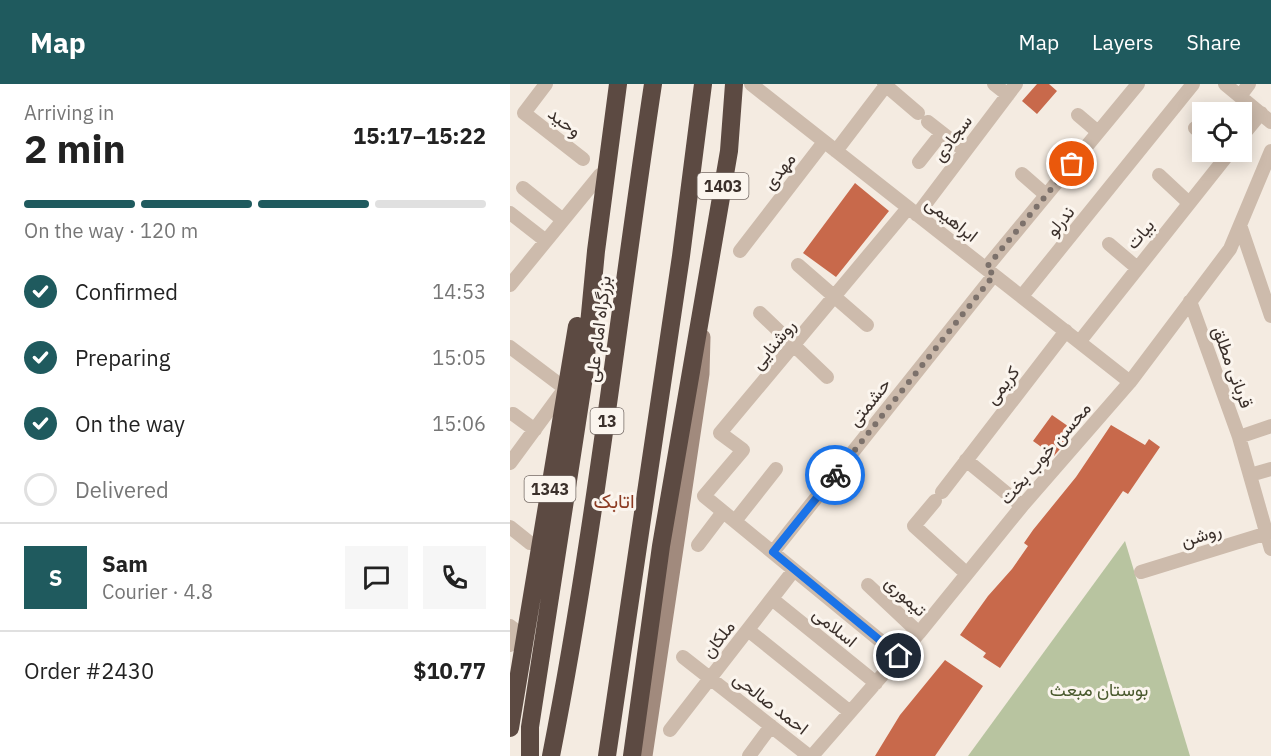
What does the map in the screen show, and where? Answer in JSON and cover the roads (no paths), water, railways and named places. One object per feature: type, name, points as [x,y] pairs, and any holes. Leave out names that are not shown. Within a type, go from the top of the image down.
[{"type":"highway","points":[[596,251],[618,84]]},
{"type":"highway","name":"بزرگراه امام علی","points":[[551,756],[610,399],[631,232],[654,84]]},
{"type":"highway","points":[[607,756],[681,256],[703,84]]},
{"type":"highway","name":"1403","points":[[705,287],[729,151],[734,84]]},
{"type":"highway","name":"1343","points":[[510,728],[578,326],[596,251]]},
{"type":"highway","name":"1343","points":[[530,756],[530,727],[584,377],[596,251]]},
{"type":"highway","points":[[632,756],[661,546],[705,287]]},
{"type":"main road","points":[[645,756],[702,374],[705,287]]},
{"type":"street","name":"وحید","points":[[546,84],[524,113],[583,159]]},
{"type":"street","name":"ابراهیمی","points":[[752,84],[1130,382]]},
{"type":"street","points":[[994,84],[1012,89]]},
{"type":"street","name":"حشمتی","points":[[773,552],[990,272],[1046,195],[1138,84]]},
{"type":"street","name":"ندرلو","points":[[1022,297],[1192,84]]},
{"type":"street","points":[[1225,84],[1266,118],[1252,128]]},
{"type":"street","points":[[1240,96],[1250,84]]},
{"type":"street","points":[[836,151],[885,85],[941,134],[965,151]]},
{"type":"street","name":"سجادی","points":[[913,211],[965,151],[1012,89]]},
{"type":"street","points":[[1078,115],[1098,132]]},
{"type":"street","points":[[919,162],[941,134]]},
{"type":"street","name":"مهدی","points":[[740,251],[824,142]]},
{"type":"street","name":"محسن خوب بخت","points":[[810,756],[919,633],[1022,506],[1130,382],[1230,249],[1271,151]]},
{"type":"street","name":"بیات","points":[[1080,341],[1219,162]]},
{"type":"street","points":[[1022,174],[1046,195]]},
{"type":"street","points":[[510,285],[600,175]]},
{"type":"street","points":[[1159,175],[1189,203]]},
{"type":"street","points":[[523,188],[563,220]]},
{"type":"street","name":"روشنایی","points":[[723,512],[704,496],[743,450],[720,434],[834,297],[913,211]]},
{"type":"street","points":[[510,213],[546,241]]},
{"type":"street","points":[[1240,225],[1271,316]]},
{"type":"street","points":[[1109,244],[1137,267]]},
{"type":"street","points":[[798,266],[867,325]]},
{"type":"street","name":"قربانی مطلق","points":[[1190,301],[1239,437],[1269,533],[1271,549]]},
{"type":"street","points":[[760,313],[827,377]]},
{"type":"street","name":"کریمی","points":[[966,573],[914,526],[1066,331]]},
{"type":"street","points":[[510,347],[560,389],[534,430],[515,446],[510,464]]},
{"type":"street","points":[[513,414],[534,430]]},
{"type":"street","points":[[1239,437],[1271,426]]},
{"type":"street","points":[[966,460],[1022,506]]},
{"type":"street","points":[[735,521],[776,469]]},
{"type":"street","points":[[1250,475],[1271,469]]},
{"type":"street","points":[[698,545],[723,512],[899,656]]},
{"type":"street","points":[[510,527],[530,543]]},
{"type":"street","name":"روشن","points":[[1141,572],[1269,533]]},
{"type":"street","name":"ملکان","points":[[670,730],[794,570]]},
{"type":"street","name":"تیموری","points":[[868,585],[919,633]]},
{"type":"street","name":"اسلامی","points":[[772,598],[876,683]]},
{"type":"street","points":[[510,626],[519,633],[510,645]]},
{"type":"street","points":[[748,630],[850,712]]},
{"type":"street","name":"احمد صالحی","points":[[683,657],[810,756]]},
{"type":"street","points":[[749,756],[771,726]]},
{"type":"district","name":"اتابک","points":[[614,500]]},
{"type":"park label","name":"بوستان مبعث","points":[[1099,689]]}]
